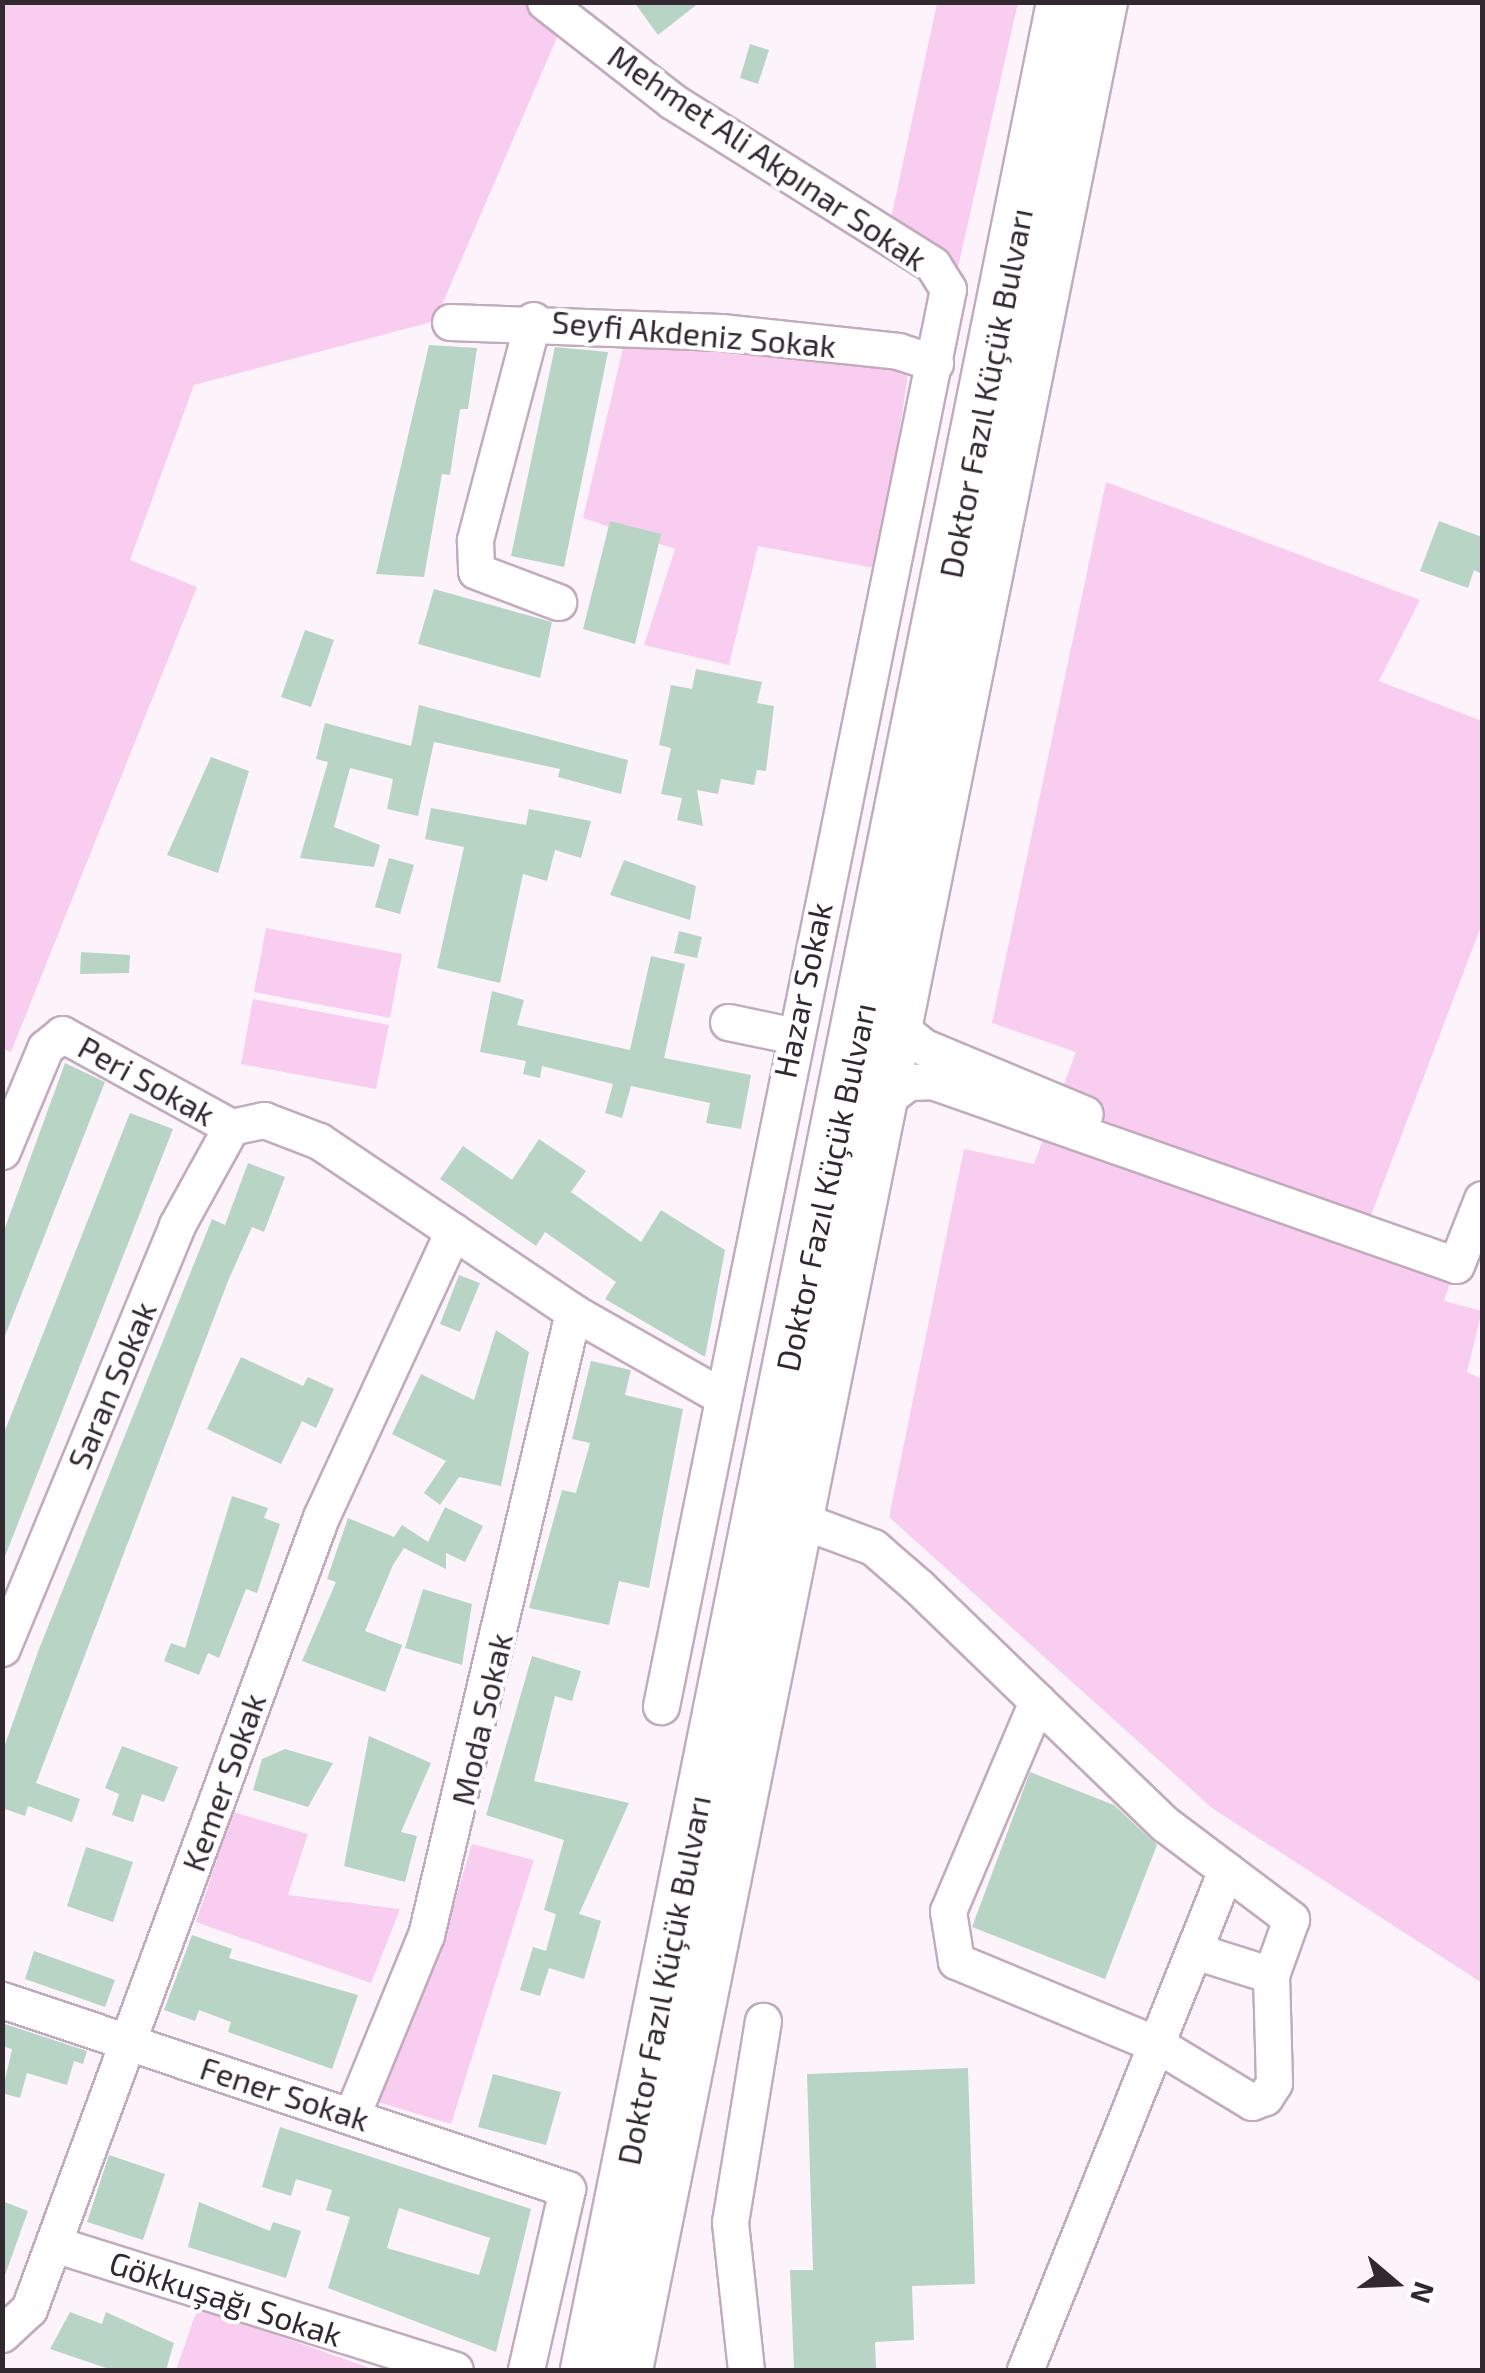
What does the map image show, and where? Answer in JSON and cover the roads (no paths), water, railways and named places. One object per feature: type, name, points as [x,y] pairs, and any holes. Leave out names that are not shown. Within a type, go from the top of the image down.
[{"type":"highway","name":"Doktor Fazıl Küçük Bulvarı","points":[[586,2370],[1062,2]]},
{"type":"highway","name":"Doktor Fazıl Küçük Bulvarı","points":[[628,2370],[900,1027],[1102,2]]},
{"type":"street","name":"Mehmet Ali Akpınar Sokak","points":[[545,2],[672,101],[943,276]]},
{"type":"street","name":"Hazar Sokak","points":[[661,1706],[790,1035],[935,364],[943,276]]},
{"type":"street","points":[[533,320],[475,540],[476,571],[558,602]]},
{"type":"street","name":"Seyfi Akdeniz Sokak","points":[[450,322],[533,320],[898,350],[935,364]]},
{"type":"street","points":[[920,438],[978,430]]},
{"type":"street","points":[[728,1022],[790,1035]]},
{"type":"street","points":[[900,1027],[924,1047],[1098,1120],[1126,1144]]},
{"type":"street","name":"Peri Sokak","points":[[2,1151],[45,1048],[62,1034],[231,1128]]},
{"type":"street","points":[[885,1100],[908,1082],[932,1081],[1086,1140],[1126,1144],[1456,1265],[1482,1199]]},
{"type":"street","points":[[231,1128],[264,1120],[319,1141],[574,1312],[719,1395]]},
{"type":"street","points":[[774,1120],[837,1130]]},
{"type":"street","name":"Saran Sokak","points":[[2,1648],[177,1225],[231,1128]]},
{"type":"street","name":"Kemer Sokak","points":[[2,2334],[29,2309],[320,1518],[454,1231]]},
{"type":"street","name":"Moda Sokak","points":[[352,2115],[426,1935],[574,1312]]},
{"type":"street","points":[[800,1520],[873,1547],[1226,1870],[1292,1919],[1270,1974],[1274,2083],[1265,2097],[1252,2102],[1158,2045],[956,1961],[948,1911],[1037,1701]]},
{"type":"street","points":[[1025,2370],[1226,1870]]},
{"type":"street","points":[[1195,1951],[1270,1974]]},
{"type":"street","name":"Fener Sokak","points":[[2,2000],[567,2189],[526,2370]]},
{"type":"street","points":[[746,2370],[730,2222],[763,2021]]},
{"type":"street","name":"Gökkuşağı Sokak","points":[[54,2244],[456,2370]]}]
